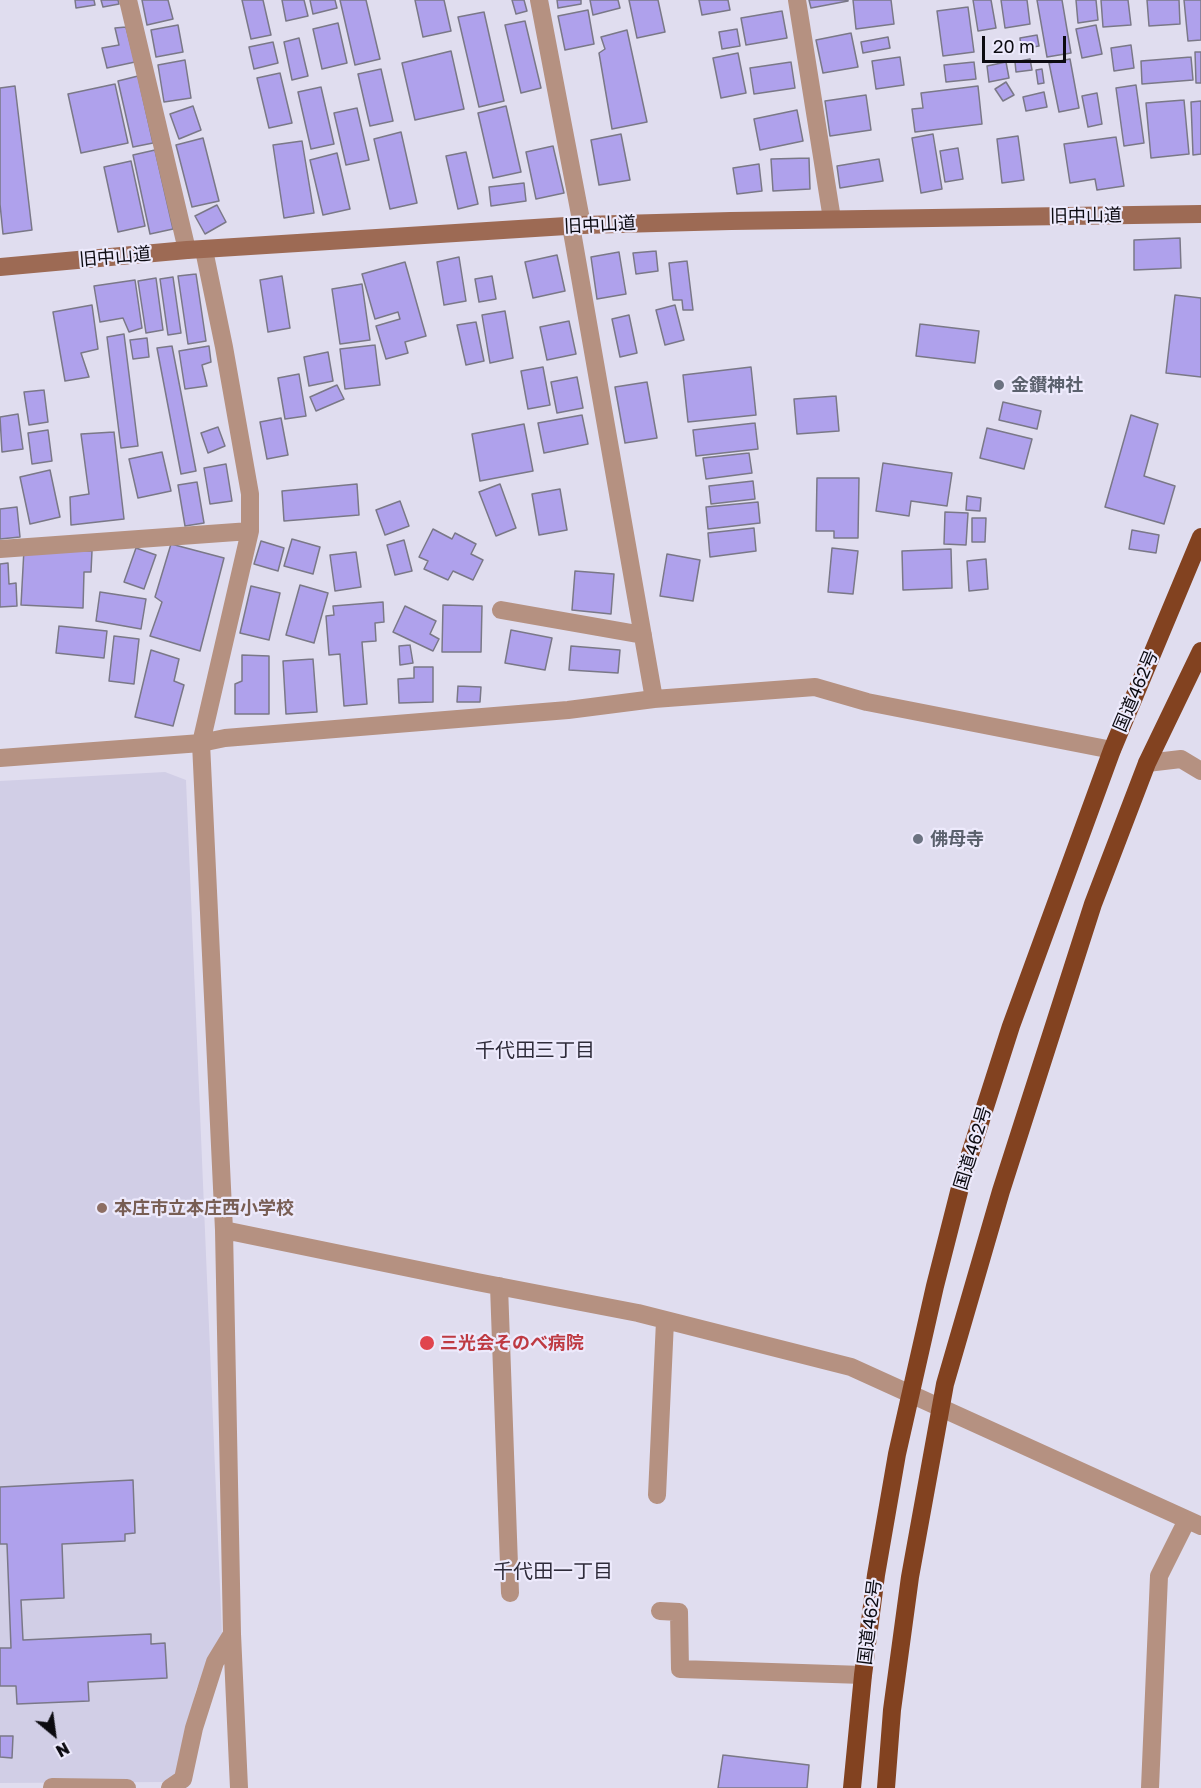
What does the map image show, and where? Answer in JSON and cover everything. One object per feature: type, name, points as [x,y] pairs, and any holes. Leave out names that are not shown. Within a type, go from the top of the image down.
[{"type":"highway","name":"国道462号","points":[[852,1788],[876,1575],[897,1454],[963,1176],[1011,1026],[1112,750],[1201,537]]},
{"type":"highway","name":"国道462号","points":[[886,1788],[892,1710],[910,1577],[945,1384],[1000,1191],[1093,904],[1147,764],[1201,651]]},
{"type":"main road","name":"旧中山道","points":[[0,267],[195,250],[577,226],[832,219],[1201,214]]},
{"type":"street","points":[[128,0],[195,250],[224,347],[250,494],[250,531],[201,743],[224,1230],[232,1634],[239,1788]]},
{"type":"street","points":[[539,0],[654,699]]},
{"type":"street","points":[[797,0],[832,219]]},
{"type":"street","points":[[0,549],[250,531]]},
{"type":"street","points":[[501,610],[643,635]]},
{"type":"street","points":[[0,758],[201,743],[225,738],[568,710],[654,699],[814,687],[867,702],[1112,750]]},
{"type":"street","points":[[1147,764],[1181,759],[1198,769]]},
{"type":"street","points":[[224,1230],[638,1313],[851,1367],[1194,1523],[1159,1576],[1150,1788]]},
{"type":"street","points":[[499,1286],[510,1593]]},
{"type":"street","points":[[657,1495],[665,1321]]},
{"type":"street","points":[[660,1611],[679,1612],[680,1669],[863,1675]]},
{"type":"street","points":[[170,1788],[183,1779],[194,1728],[214,1662],[232,1634]]},
{"type":"street","points":[[52,1787],[127,1788]]},
{"type":"shaded area","name":"本庄市立本庄西小学校","points":[[165,772],[186,780],[222,1635],[196,1690],[177,1775],[166,1782],[0,1783],[0,781]]},
{"type":"building","points":[[75,0],[94,0],[95,5],[76,8]]},
{"type":"building","points":[[101,0],[118,0],[119,4],[103,7]]},
{"type":"building","points":[[142,0],[168,0],[173,19],[147,25]]},
{"type":"building","points":[[242,0],[263,0],[271,35],[251,39]]},
{"type":"building","points":[[282,0],[304,0],[308,16],[286,21]]},
{"type":"building","points":[[310,0],[335,0],[337,8],[313,14]]},
{"type":"building","points":[[340,0],[366,0],[380,59],[355,65]]},
{"type":"building","points":[[415,0],[444,0],[451,31],[423,37]]},
{"type":"building","points":[[512,0],[524,0],[527,11],[516,14]]},
{"type":"building","points":[[557,0],[581,0],[581,4],[558,8]]},
{"type":"building","points":[[590,0],[618,0],[620,8],[593,15]]},
{"type":"building","points":[[629,0],[658,0],[665,32],[637,38]]},
{"type":"building","points":[[699,0],[728,0],[730,10],[702,15]]},
{"type":"building","points":[[809,0],[848,0],[848,1],[811,8]]},
{"type":"building","points":[[853,0],[891,0],[894,24],[856,29]]},
{"type":"building","points":[[973,0],[991,0],[996,28],[978,31]]},
{"type":"building","points":[[1001,0],[1027,0],[1030,24],[1005,28]]},
{"type":"building","points":[[1037,0],[1062,0],[1071,53],[1047,57]]},
{"type":"building","points":[[1076,0],[1096,0],[1098,20],[1078,23]]},
{"type":"building","points":[[1101,0],[1128,0],[1131,25],[1103,27]]},
{"type":"building","points":[[1147,0],[1179,0],[1180,24],[1149,26]]},
{"type":"building","points":[[1184,0],[1201,0],[1201,40],[1188,41]]},
{"type":"building","points":[[968,7],[974,52],[943,56],[937,11]]},
{"type":"building","points":[[588,10],[594,44],[565,50],[558,16]]},
{"type":"building","points":[[782,11],[787,38],[746,45],[741,18]]},
{"type":"building","points":[[484,12],[504,101],[479,107],[458,17]]},
{"type":"building","points":[[525,21],[541,88],[521,93],[505,25]]},
{"type":"building","points":[[338,23],[347,63],[322,69],[313,29]]},
{"type":"building","points":[[178,25],[183,52],[156,57],[151,30]]},
{"type":"building","points":[[1096,25],[1102,54],[1082,58],[1076,29]]},
{"type":"building","points":[[126,27],[135,62],[107,68],[102,48],[119,45],[115,28]]},
{"type":"building","points":[[737,29],[740,46],[722,49],[719,32]]},
{"type":"building","points":[[627,30],[647,122],[612,129],[599,53],[605,49],[601,37]]},
{"type":"building","points":[[851,33],[858,67],[823,73],[816,40]]},
{"type":"building","points":[[1037,35],[1039,46],[1021,49],[1020,38]]},
{"type":"building","points":[[888,37],[890,48],[863,53],[861,42]]},
{"type":"building","points":[[299,38],[308,76],[292,80],[284,42]]},
{"type":"building","points":[[273,42],[278,63],[254,69],[249,47]]},
{"type":"building","points":[[1131,45],[1134,68],[1114,71],[1111,48]]},
{"type":"building","points":[[451,51],[464,109],[415,120],[402,63]]},
{"type":"building","points":[[1195,52],[1201,52],[1201,83],[1196,83]]},
{"type":"building","points":[[738,53],[746,93],[721,98],[713,58]]},
{"type":"building","points":[[900,57],[904,85],[876,89],[872,61]]},
{"type":"building","points":[[1191,57],[1193,80],[1142,84],[1141,61]]},
{"type":"building","points":[[1030,59],[1032,70],[1016,72],[1015,62]]},
{"type":"building","points":[[1070,59],[1079,108],[1059,112],[1049,63]]},
{"type":"building","points":[[185,60],[191,98],[164,102],[158,65]]},
{"type":"building","points":[[791,62],[795,88],[754,94],[750,68]]},
{"type":"building","points":[[974,62],[976,79],[946,82],[944,65]]},
{"type":"building","points":[[1006,62],[1009,78],[989,82],[987,66]]},
{"type":"building","points":[[381,69],[393,121],[370,126],[358,74]]},
{"type":"building","points":[[1042,69],[1044,83],[1038,84],[1036,70]]},
{"type":"building","points":[[280,73],[292,123],[269,128],[257,78]]},
{"type":"building","points":[[138,76],[153,143],[133,147],[118,81]]},
{"type":"building","points":[[1006,82],[1014,95],[1003,101],[995,89]]},
{"type":"building","points":[[115,84],[128,143],[81,153],[68,94]]},
{"type":"building","points":[[1136,85],[1144,143],[1124,146],[1116,88]]},
{"type":"building","points":[[15,86],[32,230],[3,234],[0,204],[0,88]]},
{"type":"building","points":[[978,86],[982,124],[915,132],[912,109],[923,108],[921,93]]},
{"type":"building","points":[[321,87],[334,144],[311,149],[298,92]]},
{"type":"building","points":[[1044,92],[1047,107],[1026,111],[1023,97]]},
{"type":"building","points":[[1097,93],[1102,124],[1088,127],[1082,96]]},
{"type":"building","points":[[866,95],[871,130],[830,136],[825,101]]},
{"type":"building","points":[[1184,100],[1189,154],[1151,158],[1146,103]]},
{"type":"building","points":[[1201,101],[1201,154],[1193,155],[1191,102]]},
{"type":"building","points":[[193,106],[201,130],[179,139],[170,114]]},
{"type":"building","points":[[506,106],[521,172],[493,178],[478,113]]},
{"type":"building","points":[[357,108],[369,160],[346,165],[334,113]]},
{"type":"building","points":[[797,110],[803,141],[760,150],[754,119]]},
{"type":"building","points":[[401,132],[417,203],[390,209],[374,139]]},
{"type":"building","points":[[621,134],[630,180],[599,185],[591,140]]},
{"type":"building","points":[[933,134],[942,189],[921,193],[912,138]]},
{"type":"building","points":[[1018,136],[1024,180],[1002,183],[997,139]]},
{"type":"building","points":[[1116,137],[1124,186],[1097,190],[1095,179],[1070,183],[1064,144]]},
{"type":"building","points":[[203,138],[219,201],[192,207],[176,145]]},
{"type":"building","points":[[302,141],[314,213],[284,218],[273,145]]},
{"type":"building","points":[[553,146],[564,193],[536,199],[526,152]]},
{"type":"building","points":[[958,148],[963,179],[945,182],[940,151]]},
{"type":"building","points":[[155,150],[173,229],[150,234],[133,155]]},
{"type":"building","points":[[466,152],[478,204],[458,209],[446,156]]},
{"type":"building","points":[[337,153],[350,209],[323,215],[310,160]]},
{"type":"building","points":[[809,158],[810,189],[773,191],[771,159]]},
{"type":"building","points":[[879,159],[883,181],[840,188],[837,166]]},
{"type":"building","points":[[131,161],[145,226],[118,232],[104,167]]},
{"type":"building","points":[[759,164],[762,191],[737,194],[733,168]]},
{"type":"building","points":[[524,183],[526,201],[491,206],[489,187]]},
{"type":"building","points":[[217,205],[226,222],[205,234],[195,216]]},
{"type":"building","points":[[1180,238],[1181,268],[1134,270],[1134,240]]},
{"type":"building","points":[[656,251],[658,271],[636,274],[633,253]]},
{"type":"building","points":[[619,252],[626,294],[597,299],[591,257]]},
{"type":"building","points":[[557,255],[565,291],[533,298],[525,262]]},
{"type":"building","points":[[459,257],[466,301],[444,305],[437,262]]},
{"type":"building","points":[[687,261],[693,310],[683,310],[682,300],[673,300],[669,263]]},
{"type":"building","points":[[405,262],[426,336],[405,342],[408,353],[386,359],[376,326],[400,319],[398,312],[375,319],[362,274]]},
{"type":"building","points":[[196,274],[206,341],[188,344],[178,276]]},
{"type":"building","points":[[282,276],[290,328],[268,332],[260,280]]},
{"type":"building","points":[[492,276],[496,299],[479,302],[475,279]]},
{"type":"building","points":[[173,277],[181,333],[168,335],[160,279]]},
{"type":"building","points":[[156,278],[163,330],[146,333],[138,281]]},
{"type":"building","points":[[135,280],[142,328],[129,332],[123,318],[100,322],[94,286]]},
{"type":"building","points":[[362,284],[370,340],[340,344],[332,289]]},
{"type":"building","points":[[1175,295],[1201,298],[1201,377],[1166,373]]},
{"type":"building","points":[[92,305],[98,349],[81,353],[89,377],[65,381],[53,312]]},
{"type":"building","points":[[675,305],[684,340],[665,345],[656,310]]},
{"type":"building","points":[[505,311],[513,358],[490,363],[482,315]]},
{"type":"building","points":[[629,315],[637,353],[620,357],[612,319]]},
{"type":"building","points":[[569,321],[576,354],[547,360],[540,327]]},
{"type":"building","points":[[476,322],[484,361],[466,365],[457,325]]},
{"type":"building","points":[[920,324],[979,331],[975,363],[916,356]]},
{"type":"building","points":[[124,334],[138,446],[121,448],[107,337]]},
{"type":"building","points":[[147,338],[149,357],[133,359],[130,340]]},
{"type":"building","points":[[375,345],[380,385],[345,389],[340,349]]},
{"type":"building","points":[[172,346],[196,471],[181,474],[157,348]]},
{"type":"building","points":[[209,346],[211,362],[202,365],[207,386],[185,389],[179,351]]},
{"type":"building","points":[[328,352],[333,381],[309,386],[304,357]]},
{"type":"building","points":[[543,367],[550,405],[528,409],[521,371]]},
{"type":"building","points":[[751,367],[756,415],[688,422],[683,375]]},
{"type":"building","points":[[299,374],[306,416],[285,419],[278,378]]},
{"type":"building","points":[[577,377],[583,408],[557,413],[551,382]]},
{"type":"building","points":[[647,382],[657,438],[625,443],[615,387]]},
{"type":"building","points":[[337,385],[344,399],[316,411],[310,397]]},
{"type":"building","points":[[44,390],[48,422],[29,425],[24,392]]},
{"type":"building","points":[[836,396],[839,431],[797,434],[794,399]]},
{"type":"building","points":[[1003,402],[1041,411],[1037,429],[999,420]]},
{"type":"building","points":[[18,414],[23,449],[2,452],[0,417]]},
{"type":"building","points":[[582,415],[588,444],[544,453],[538,423]]},
{"type":"building","points":[[1131,415],[1158,424],[1144,476],[1175,486],[1164,524],[1105,507]]},
{"type":"building","points":[[281,418],[288,455],[267,459],[260,422]]},
{"type":"building","points":[[755,423],[758,449],[696,456],[693,430]]},
{"type":"building","points":[[524,424],[533,471],[480,481],[472,434]]},
{"type":"building","points":[[218,427],[225,446],[208,453],[201,433]]},
{"type":"building","points":[[987,428],[1032,439],[1024,469],[980,458]]},
{"type":"building","points":[[48,430],[52,461],[32,464],[28,433]]},
{"type":"building","points":[[114,432],[124,519],[71,525],[70,497],[89,494],[81,434]]},
{"type":"building","points":[[162,452],[171,491],[138,498],[129,459]]},
{"type":"building","points":[[749,453],[752,473],[706,479],[703,458]]},
{"type":"building","points":[[883,463],[952,473],[947,506],[911,501],[909,516],[876,511]]},
{"type":"building","points":[[226,464],[232,501],[210,504],[204,468]]},
{"type":"building","points":[[50,470],[60,517],[30,524],[20,477]]},
{"type":"building","points":[[817,478],[859,478],[858,538],[834,538],[834,531],[816,531]]},
{"type":"building","points":[[753,481],[755,499],[711,504],[709,486]]},
{"type":"building","points":[[197,482],[204,523],[185,526],[178,485]]},
{"type":"building","points":[[357,484],[359,515],[284,521],[282,491]]},
{"type":"building","points":[[500,484],[516,528],[496,536],[479,492]]},
{"type":"building","points":[[560,489],[567,530],[539,535],[532,494]]},
{"type":"building","points":[[967,496],[981,498],[980,511],[966,510]]},
{"type":"building","points":[[400,501],[409,526],[385,535],[376,510]]},
{"type":"building","points":[[758,502],[760,523],[708,529],[706,507]]},
{"type":"building","points":[[17,507],[20,537],[0,539],[0,509]]},
{"type":"building","points":[[945,512],[968,513],[966,545],[944,544]]},
{"type":"building","points":[[972,518],[986,518],[985,542],[972,542]]},
{"type":"building","points":[[754,528],[756,551],[710,557],[708,533]]},
{"type":"building","points":[[433,529],[452,539],[455,533],[476,544],[471,554],[483,560],[473,580],[453,571],[448,580],[424,569],[428,561],[419,557]]},
{"type":"building","points":[[1132,530],[1159,535],[1156,553],[1129,549]]},
{"type":"building","points":[[292,539],[320,547],[313,574],[284,566]]},
{"type":"building","points":[[404,540],[412,571],[395,575],[387,545]]},
{"type":"building","points":[[261,541],[284,548],[278,571],[254,564]]},
{"type":"building","points":[[171,544],[224,558],[200,651],[150,636],[162,602],[155,597]]},
{"type":"building","points":[[136,548],[156,555],[144,589],[124,582]]},
{"type":"building","points":[[832,548],[858,551],[853,594],[828,592]]},
{"type":"building","points":[[24,549],[92,551],[91,572],[84,572],[83,608],[21,605]]},
{"type":"building","points":[[951,549],[952,588],[903,590],[902,551]]},
{"type":"building","points":[[356,552],[361,587],[335,591],[330,555]]},
{"type":"building","points":[[667,554],[700,560],[693,601],[660,596]]},
{"type":"building","points":[[986,559],[988,589],[969,591],[967,561]]},
{"type":"building","points":[[8,563],[9,584],[16,583],[17,606],[0,607],[0,564]]},
{"type":"building","points":[[575,571],[614,574],[611,614],[572,610]]},
{"type":"building","points":[[300,585],[328,593],[314,643],[286,635]]},
{"type":"building","points":[[251,586],[280,593],[269,640],[240,633]]},
{"type":"building","points":[[100,592],[146,599],[141,629],[96,621]]},
{"type":"building","points":[[383,602],[384,622],[375,623],[376,641],[362,642],[367,704],[344,706],[340,654],[329,655],[326,616],[334,615],[333,606]]},
{"type":"building","points":[[443,605],[482,606],[481,652],[442,652]]},
{"type":"building","points":[[405,606],[436,621],[430,634],[439,639],[433,651],[393,632]]},
{"type":"building","points":[[59,626],[107,631],[104,658],[56,653]]},
{"type":"building","points":[[511,630],[552,638],[545,670],[505,663]]},
{"type":"building","points":[[114,636],[139,639],[134,684],[109,681]]},
{"type":"building","points":[[410,645],[413,663],[400,665],[399,646]]},
{"type":"building","points":[[571,646],[620,650],[618,673],[569,670]]},
{"type":"building","points":[[151,650],[179,659],[174,681],[184,685],[173,726],[135,717]]},
{"type":"building","points":[[242,655],[269,656],[269,714],[235,714],[235,684],[242,681]]},
{"type":"building","points":[[313,659],[317,712],[286,714],[283,661]]},
{"type":"building","points":[[414,667],[433,667],[433,702],[399,703],[398,679],[414,678]]},
{"type":"building","points":[[458,686],[481,687],[480,702],[457,702]]},
{"type":"building","points":[[133,1480],[135,1533],[125,1534],[125,1541],[62,1544],[64,1598],[21,1600],[23,1640],[151,1634],[151,1644],[165,1643],[167,1678],[88,1682],[89,1701],[17,1704],[16,1686],[0,1686],[0,1648],[11,1648],[7,1544],[0,1544],[0,1487]]},
{"type":"building","points":[[0,1736],[13,1736],[12,1758],[0,1757]]},
{"type":"building","points":[[723,1755],[809,1765],[807,1788],[718,1788]]},
{"type":"place","name":"金鑚神社","points":[[999,385]]},
{"type":"place","name":"佛母寺","points":[[918,839]]},
{"type":"place","name":"本庄市立本庄西小学校","points":[[102,1208]]},
{"type":"place","name":"三光会そのべ病院","points":[[427,1343]]},
{"type":"district","name":"千代田三丁目","points":[[535,1051]]},
{"type":"district","name":"千代田一丁目","points":[[553,1572]]}]
